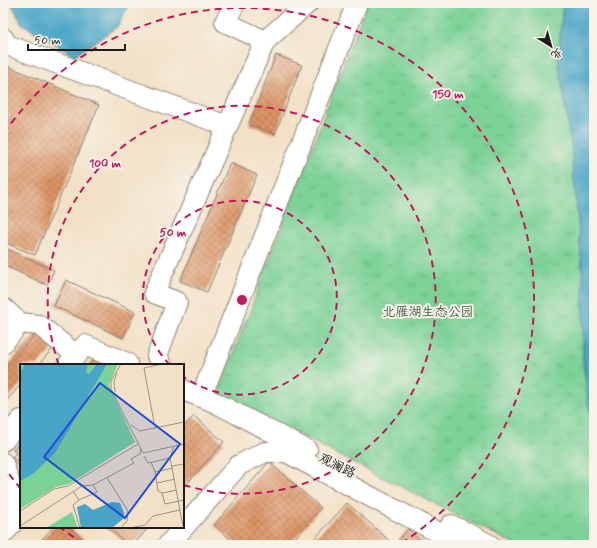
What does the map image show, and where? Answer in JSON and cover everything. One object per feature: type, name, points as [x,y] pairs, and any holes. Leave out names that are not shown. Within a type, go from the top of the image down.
[{"type":"street","points":[[235,3],[225,22],[265,41]]},
{"type":"street","points":[[161,364],[157,356],[177,302],[154,293],[265,41],[308,3]]},
{"type":"street","points":[[192,393],[357,3]]},
{"type":"street","points":[[3,38],[7,45],[227,126]]},
{"type":"street","points":[[3,308],[20,323],[39,325],[71,360],[85,345],[127,363]]},
{"type":"street","points":[[3,342],[20,323]]},
{"type":"street","name":"观澜路","points":[[192,393],[490,545]]},
{"type":"street","points":[[3,442],[20,421]]},
{"type":"street","points":[[180,541],[239,465],[265,452],[286,452],[462,545]]},
{"type":"street","points":[[3,463],[20,514],[3,534]]},
{"type":"green space","name":"北雁湖生态公园","points":[[367,3],[594,3],[594,545],[516,545],[218,394]]},
{"type":"water","points":[[11,3],[130,3],[117,27],[74,56],[21,23]]},
{"type":"water","points":[[563,3],[594,3],[594,420],[589,410],[583,362],[583,278],[571,145],[558,59]]},
{"type":"building","points":[[276,55],[302,65],[275,134],[249,124]]},
{"type":"building","points":[[3,64],[99,105],[35,255],[3,242]]},
{"type":"building","points":[[230,163],[257,175],[207,292],[180,281]]},
{"type":"building","points":[[3,247],[54,270],[47,285],[3,265]]},
{"type":"building","points":[[66,280],[135,312],[123,338],[54,306]]},
{"type":"building","points":[[38,331],[55,346],[39,364],[20,364],[20,385],[3,405],[3,371]]},
{"type":"building","points":[[95,358],[110,364],[90,364]]},
{"type":"building","points":[[194,416],[224,442],[184,487],[184,426]]},
{"type":"building","points":[[20,442],[20,464],[12,457],[16,453],[13,450]]},
{"type":"building","points":[[269,462],[321,508],[289,545],[237,545],[214,525]]},
{"type":"building","points":[[347,503],[394,545],[309,545]]},
{"type":"building","points":[[52,528],[70,528],[90,545],[37,545]]},
{"type":"building","points":[[108,528],[148,528],[133,545],[128,545]]},
{"type":"building","points":[[408,529],[425,545],[394,545]]}]
